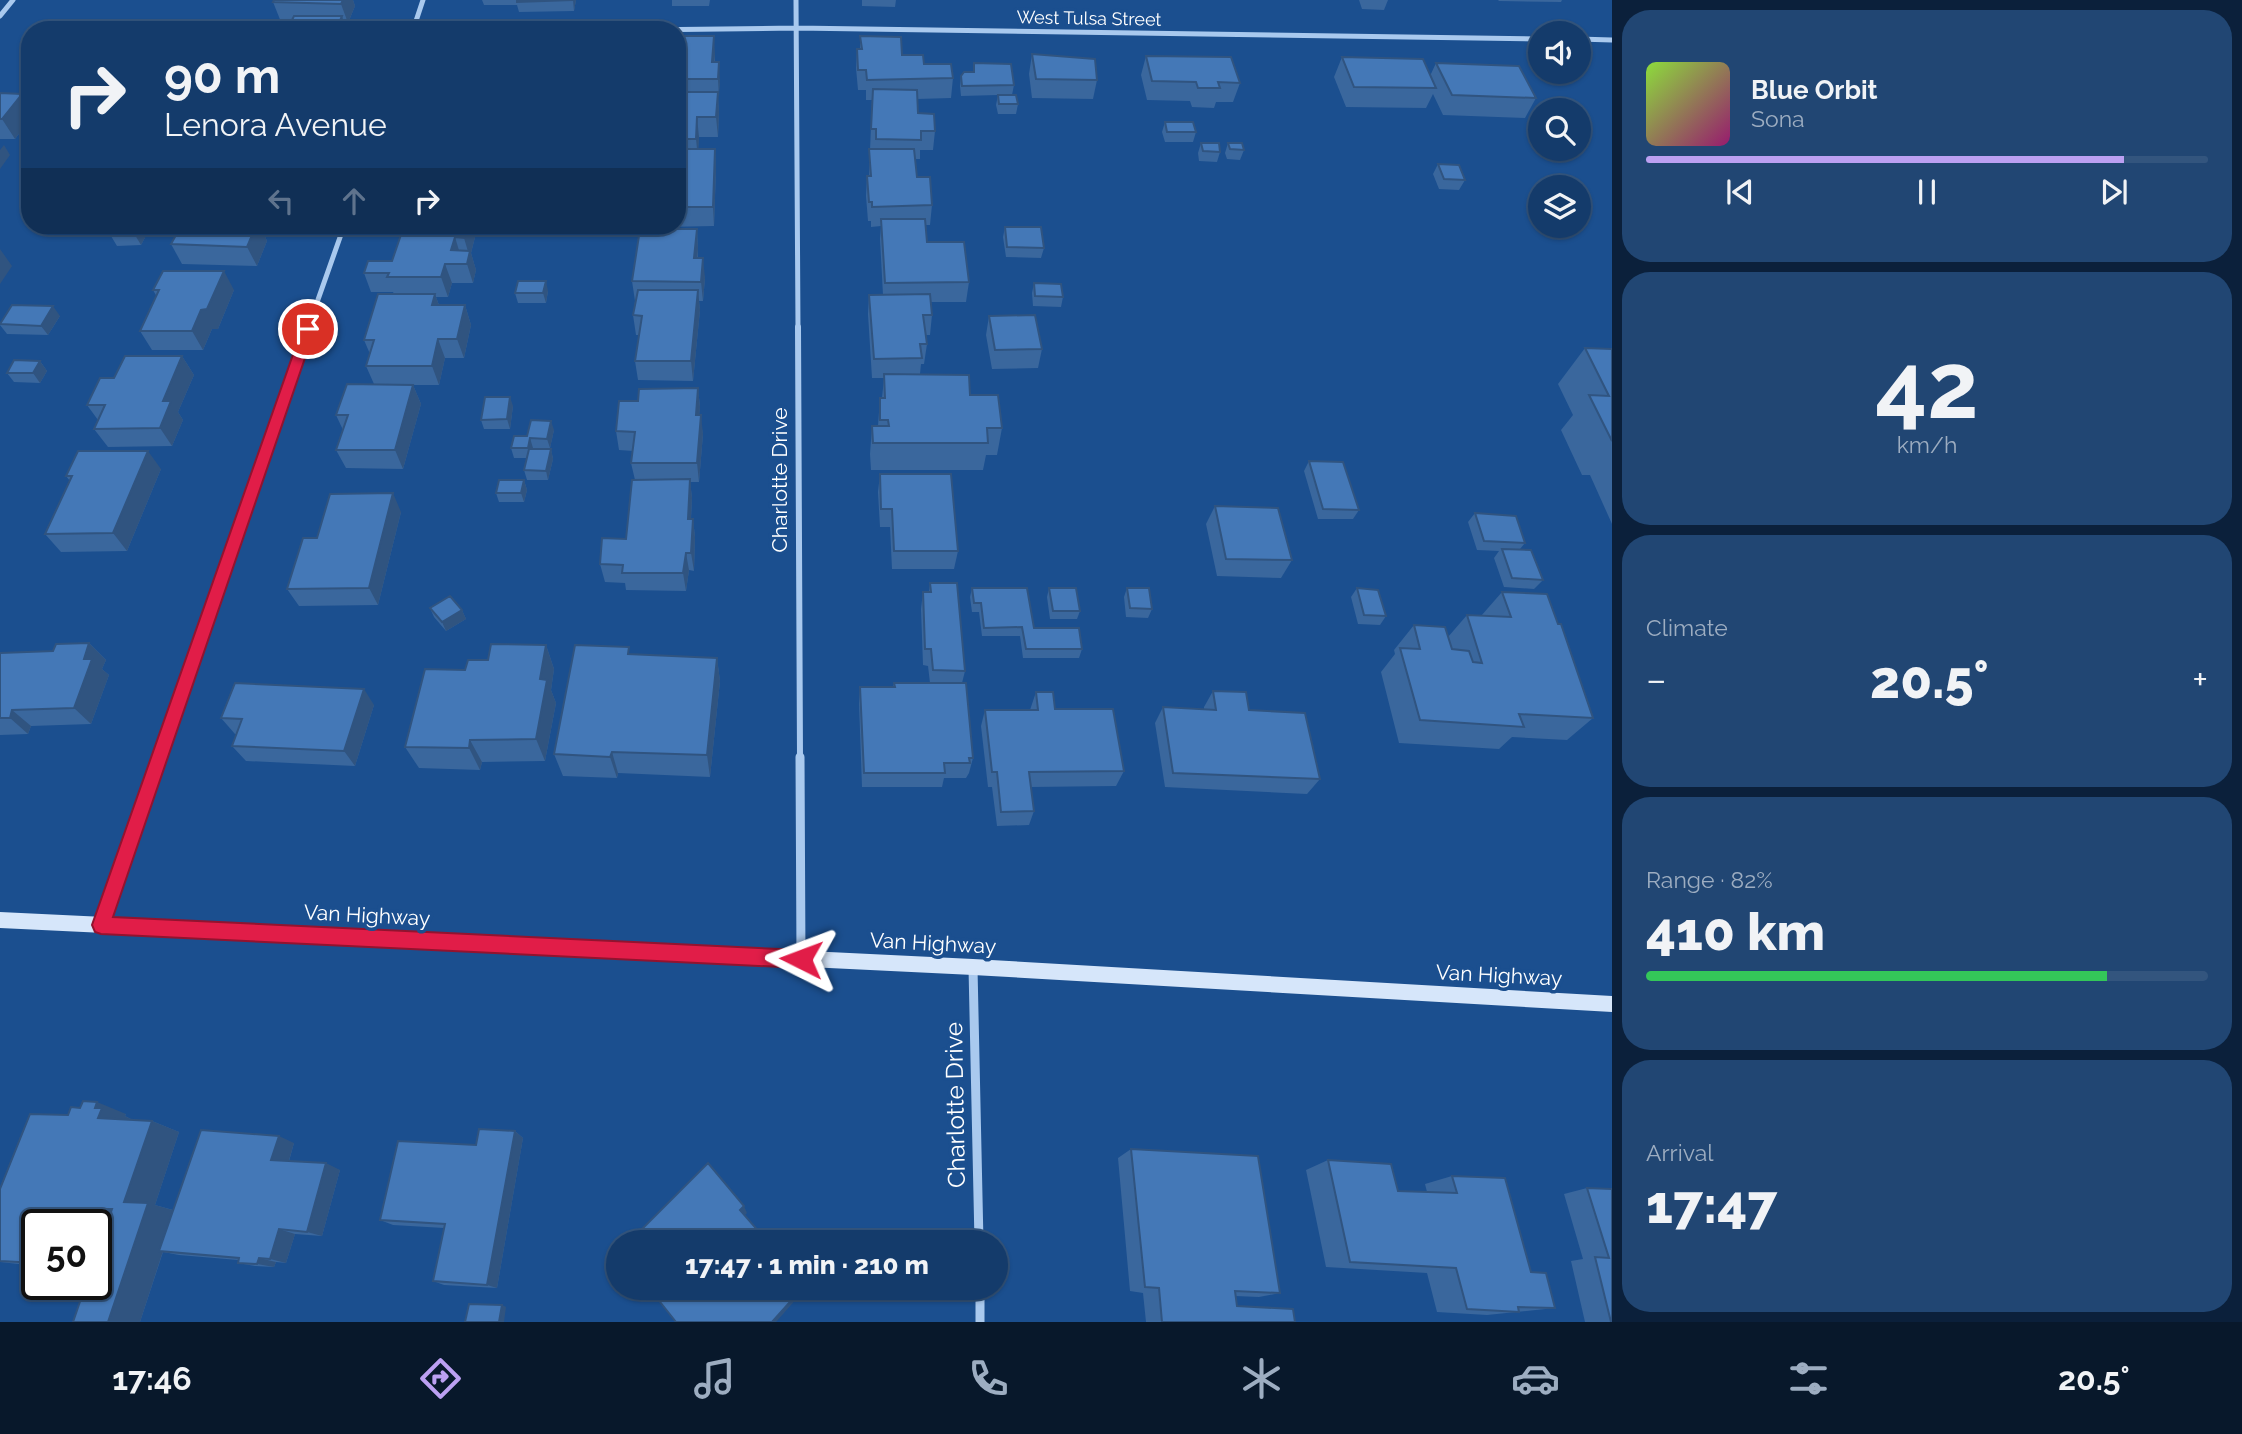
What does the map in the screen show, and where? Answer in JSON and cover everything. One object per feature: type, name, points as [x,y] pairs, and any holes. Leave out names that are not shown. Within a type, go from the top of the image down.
[{"type":"main road","name":"Van Highway","points":[[0,920],[973,967],[1612,1004]]},
{"type":"street","points":[[0,16],[13,0]]},
{"type":"street","points":[[415,21],[423,0]]},
{"type":"street","name":"Charlotte Drive","points":[[796,0],[801,959]]},
{"type":"street","name":"West Tulsa Street","points":[[686,29],[796,28],[1528,39]]},
{"type":"street","points":[[1591,39],[1612,40]]},
{"type":"street","points":[[101,925],[341,235]]},
{"type":"street","name":"Charlotte Drive","points":[[973,967],[979,1230]]},
{"type":"street","points":[[980,1300],[980,1322]]},
{"type":"building","points":[[343,0],[341,4],[273,2]]},
{"type":"building","points":[[517,0],[573,0],[517,2]]},
{"type":"building","points":[[294,16],[342,16],[340,21],[292,21]]},
{"type":"building","points":[[686,36],[714,36],[712,62],[719,62],[718,79],[686,79]]},
{"type":"building","points":[[860,36],[901,37],[902,55],[923,55],[924,64],[951,64],[953,78],[867,80],[866,70],[858,70],[857,49],[862,49]]},
{"type":"building","points":[[1032,54],[1095,59],[1097,80],[1036,79]]},
{"type":"building","points":[[1146,56],[1231,57],[1240,83],[1218,82],[1220,88],[1198,88],[1196,82],[1152,81]]},
{"type":"building","points":[[1342,57],[1423,59],[1436,88],[1354,87]]},
{"type":"building","points":[[974,63],[1011,64],[1014,85],[962,86],[961,76],[964,72],[974,72]]},
{"type":"building","points":[[1436,63],[1519,66],[1536,98],[1452,95]]},
{"type":"building","points":[[873,89],[917,90],[918,113],[934,114],[935,131],[921,131],[921,140],[876,139],[876,129],[871,129]]},
{"type":"building","points":[[686,92],[718,92],[716,117],[697,117],[696,139],[686,139]]},
{"type":"building","points":[[0,93],[21,94],[2,119]]},
{"type":"building","points":[[998,95],[1016,95],[1018,104],[999,104]]},
{"type":"building","points":[[1165,122],[1193,122],[1196,132],[1167,132]]},
{"type":"building","points":[[1201,143],[1219,143],[1220,152],[1203,151]]},
{"type":"building","points":[[1228,143],[1242,143],[1244,150],[1230,149]]},
{"type":"building","points":[[686,149],[715,149],[713,207],[686,207]]},
{"type":"building","points":[[869,149],[914,149],[917,177],[930,177],[932,205],[872,207],[872,202],[869,202],[867,176],[871,176]]},
{"type":"building","points":[[1438,164],[1459,165],[1465,180],[1444,179]]},
{"type":"building","points":[[881,219],[925,219],[927,242],[964,242],[969,282],[885,283]]},
{"type":"building","points":[[1005,227],[1041,227],[1044,248],[1007,247]]},
{"type":"building","points":[[686,229],[697,229],[694,258],[703,258],[701,282],[632,281],[639,235],[686,235]]},
{"type":"building","points":[[176,235],[252,235],[247,247],[171,244]]},
{"type":"building","points":[[401,235],[465,235],[464,238],[455,237],[451,250],[470,251],[467,264],[445,264],[441,277],[387,277],[389,273],[364,273],[368,261],[392,261]]},
{"type":"building","points":[[163,271],[224,271],[207,309],[201,310],[192,331],[140,331],[159,290],[153,290]]},
{"type":"building","points":[[518,281],[546,281],[543,293],[515,293]]},
{"type":"building","points":[[1034,283],[1061,284],[1063,297],[1035,296]]},
{"type":"building","points":[[638,290],[698,290],[691,361],[635,361],[642,316],[633,315]]},
{"type":"building","points":[[378,294],[435,294],[432,305],[465,305],[457,339],[438,339],[432,366],[366,366],[374,340],[364,340]]},
{"type":"building","points":[[930,294],[932,315],[923,315],[927,344],[920,344],[922,358],[874,359],[869,295]]},
{"type":"building","points":[[12,305],[53,306],[41,326],[0,324]]},
{"type":"building","points":[[1035,315],[1042,349],[995,350],[989,316]]},
{"type":"building","points":[[1585,348],[1612,349],[1612,441],[1589,395],[1609,396]]},
{"type":"building","points":[[125,356],[182,356],[163,401],[171,401],[160,428],[94,429],[105,405],[87,405],[100,378],[114,378]]},
{"type":"building","points":[[14,360],[40,361],[33,373],[7,373]]},
{"type":"building","points":[[884,374],[969,375],[970,395],[998,395],[1002,428],[987,428],[988,443],[873,443],[872,426],[889,426],[888,420],[880,420],[880,398],[885,398]]},
{"type":"building","points":[[347,384],[413,385],[395,450],[336,450],[348,415],[336,415]]},
{"type":"building","points":[[698,388],[696,415],[701,415],[697,463],[631,463],[635,432],[616,431],[619,401],[638,401],[639,389]]},
{"type":"building","points":[[485,397],[510,397],[507,419],[481,420]]},
{"type":"building","points":[[531,420],[551,421],[547,439],[530,438],[528,448],[511,448],[514,436],[527,436]]},
{"type":"building","points":[[529,449],[551,449],[546,471],[524,470]]},
{"type":"building","points":[[78,451],[148,451],[113,533],[45,534],[72,476],[66,476]]},
{"type":"building","points":[[1309,461],[1343,462],[1359,510],[1323,509]]},
{"type":"building","points":[[880,474],[951,474],[958,551],[894,551],[892,509],[881,509]]},
{"type":"building","points":[[690,479],[688,519],[693,519],[691,553],[686,553],[683,573],[622,573],[623,565],[600,564],[602,538],[626,539],[632,480]]},
{"type":"building","points":[[499,480],[524,480],[521,493],[496,493]]},
{"type":"building","points":[[393,493],[369,588],[287,589],[303,538],[317,538],[330,494]]},
{"type":"building","points":[[1215,506],[1278,508],[1292,560],[1226,559]]},
{"type":"building","points":[[1475,513],[1516,516],[1525,543],[1484,541]]},
{"type":"building","points":[[1502,549],[1531,550],[1543,580],[1512,578]]},
{"type":"building","points":[[930,583],[957,583],[965,671],[933,670],[931,649],[925,649],[923,592],[931,592]]},
{"type":"building","points":[[972,588],[1027,588],[1034,628],[1079,628],[1082,649],[1026,649],[1022,627],[984,628],[981,603],[974,603]]},
{"type":"building","points":[[1049,588],[1076,588],[1080,611],[1053,611]]},
{"type":"building","points":[[1127,588],[1149,588],[1152,609],[1130,608]]},
{"type":"building","points":[[1357,588],[1378,590],[1386,616],[1364,615]]},
{"type":"building","points":[[1502,592],[1547,594],[1558,624],[1561,624],[1593,718],[1519,714],[1524,727],[1420,720],[1400,648],[1420,649],[1414,625],[1445,627],[1452,649],[1469,651],[1473,662],[1482,663],[1467,615],[1511,617]]},
{"type":"building","points":[[450,596],[462,610],[442,622],[430,608]]},
{"type":"building","points":[[89,643],[84,659],[92,659],[74,708],[12,710],[10,718],[0,718],[0,653],[53,651],[56,644]]},
{"type":"building","points":[[491,644],[546,645],[540,679],[547,680],[536,739],[470,740],[469,748],[405,747],[425,669],[465,670],[468,660],[488,660]]},
{"type":"building","points":[[575,645],[629,647],[628,654],[717,658],[707,755],[612,752],[610,757],[554,754]]},
{"type":"building","points":[[235,683],[364,689],[344,751],[232,746],[242,719],[221,718]]},
{"type":"building","points":[[894,683],[966,683],[973,758],[969,758],[970,763],[944,763],[945,773],[864,773],[860,687],[895,687]]},
{"type":"building","points":[[1213,691],[1246,692],[1249,710],[1305,713],[1320,779],[1173,773],[1163,707],[1216,710]]},
{"type":"building","points":[[1036,692],[1053,692],[1055,709],[1113,709],[1124,771],[1029,772],[1034,811],[1001,812],[997,772],[992,772],[985,710],[1038,710]]},
{"type":"building","points":[[83,1101],[97,1102],[95,1108],[102,1108],[98,1118],[152,1121],[124,1202],[148,1203],[108,1322],[73,1322],[81,1300],[112,1300],[112,1209],[21,1209],[21,1262],[0,1261],[0,1189],[30,1114],[68,1115],[71,1107],[80,1108]]},
{"type":"building","points":[[479,1129],[515,1131],[487,1285],[433,1281],[445,1224],[380,1220],[398,1141],[476,1145]]},
{"type":"building","points":[[201,1130],[279,1136],[271,1160],[326,1163],[307,1232],[279,1229],[270,1259],[259,1258],[257,1264],[238,1263],[239,1258],[159,1251]]},
{"type":"building","points":[[1131,1149],[1258,1156],[1280,1293],[1235,1291],[1237,1306],[1293,1309],[1295,1322],[1162,1322],[1159,1288],[1145,1287]]},
{"type":"building","points":[[1328,1160],[1391,1164],[1398,1191],[1457,1193],[1452,1176],[1505,1178],[1531,1272],[1546,1273],[1555,1308],[1518,1307],[1519,1312],[1467,1309],[1456,1268],[1350,1262]]},
{"type":"building","points":[[708,1163],[744,1206],[740,1210],[758,1230],[641,1230]]},
{"type":"building","points":[[1587,1188],[1612,1189],[1612,1322],[1595,1257],[1609,1258]]},
{"type":"building","points":[[659,1300],[792,1300],[772,1322],[676,1322]]},
{"type":"building","points":[[469,1304],[502,1305],[499,1322],[465,1322]]},
{"type":"route","points":[[308,329],[101,925],[801,959]]}]
